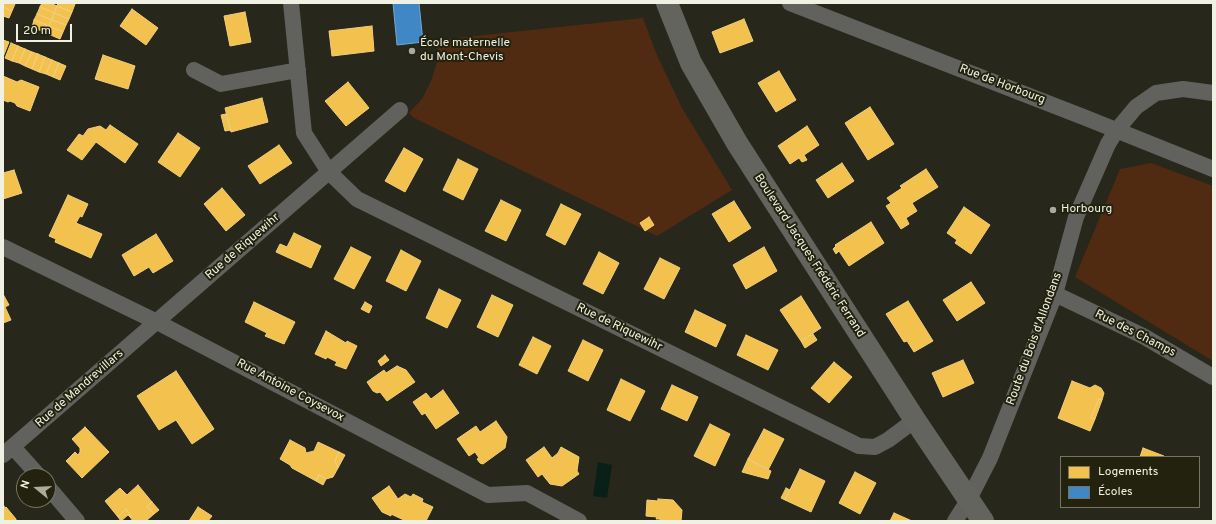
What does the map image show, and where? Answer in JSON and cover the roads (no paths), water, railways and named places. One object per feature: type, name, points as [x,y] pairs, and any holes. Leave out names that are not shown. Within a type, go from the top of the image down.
[{"type":"street","name":"Rue de Riquewihr","points":[[291,3],[304,133],[329,172],[357,199],[859,446],[875,446],[888,440],[915,420]]},
{"type":"street","name":"Boulevard Jacques Frédéric Ferrand","points":[[667,3],[691,63],[737,143],[915,420],[983,521]]},
{"type":"street","name":"Rue de Horbourg","points":[[790,3],[1213,169]]},
{"type":"street","points":[[194,70],[220,84],[298,70]]},
{"type":"street","name":"Route du Bois d'Allondans","points":[[954,521],[969,499],[990,458],[1054,294],[1076,217],[1108,144],[1116,131],[1136,108],[1156,94],[1183,89],[1213,93]]},
{"type":"street","name":"Rue de Riquewihr","points":[[156,322],[400,110]]},
{"type":"street","name":"Rue Antoine Coysevox","points":[[3,247],[156,322],[488,495],[527,493],[579,521]]},
{"type":"street","name":"Rue des Champs","points":[[1054,294],[1143,336],[1213,377]]},
{"type":"street","name":"Rue de Mandrevillars","points":[[8,451],[156,322]]},
{"type":"street","points":[[8,451],[29,468]]},
{"type":"street","points":[[56,496],[77,521]]},
{"type":"place","name":"École maternelle du Mont-Chevis","points":[[412,51]]},
{"type":"place","name":"Horbourg","points":[[1053,210]]}]
